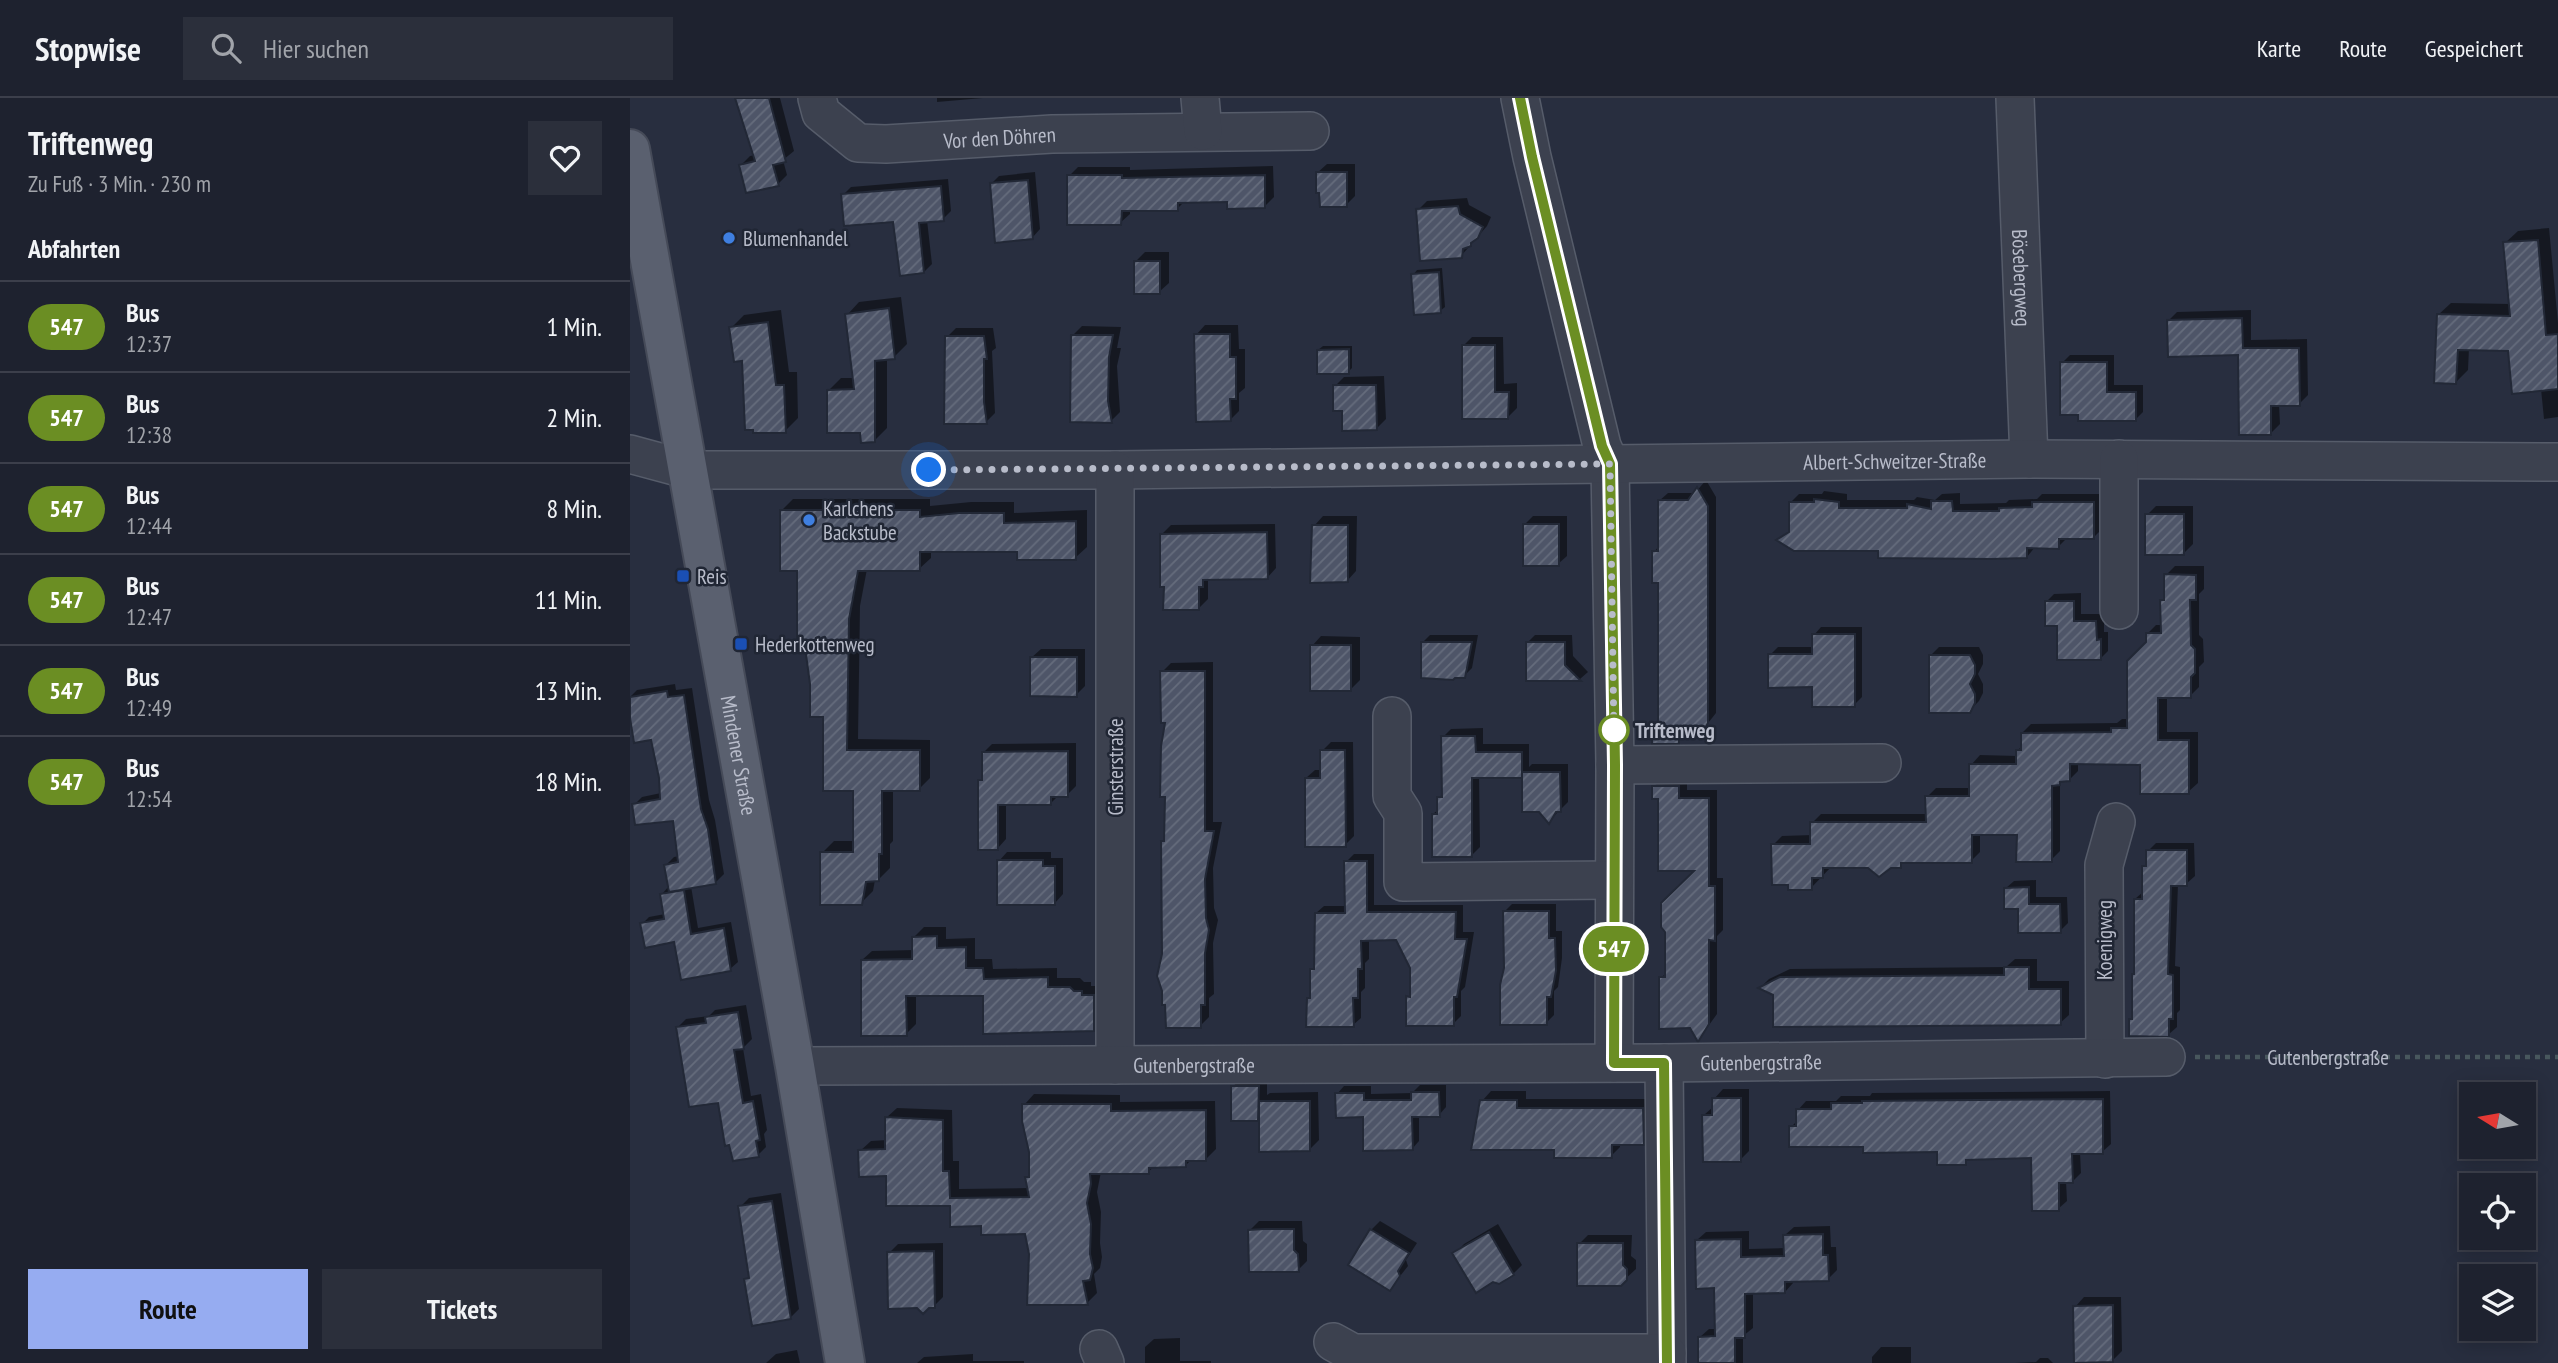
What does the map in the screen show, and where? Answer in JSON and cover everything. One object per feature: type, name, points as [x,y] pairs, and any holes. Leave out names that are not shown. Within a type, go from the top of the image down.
[{"type":"main road","name":"Mindener Straße","points":[[630,149],[795,1066],[845,1363]]},
{"type":"street","name":"Vor den Döhren","points":[[817,98],[821,113],[858,143],[886,144],[1052,134],[1201,115],[1310,131]]},
{"type":"street","points":[[1520,98],[1602,446],[1610,464],[1615,765],[1614,1063]]},
{"type":"street","name":"Bösebergweg","points":[[2015,98],[2029,459]]},
{"type":"street","points":[[630,454],[689,470],[1115,470],[1610,464]]},
{"type":"street","name":"Albert-Schweitzer-Straße","points":[[1610,464],[2029,459],[2558,462]]},
{"type":"street","points":[[2119,459],[2119,610]]},
{"type":"street","name":"Ginsterstraße","points":[[1115,470],[1115,1065]]},
{"type":"street","points":[[1392,716],[1392,796],[1403,813],[1403,883],[1614,880]]},
{"type":"street","points":[[1615,765],[1882,763]]},
{"type":"street","name":"Koenigweg","points":[[2105,1059],[2104,865],[2116,822]]},
{"type":"street","name":"Gutenbergstraße","points":[[795,1066],[1664,1063],[2166,1057]]},
{"type":"street","points":[[1333,1342],[1353,1353],[1667,1358],[1664,1063]]},
{"type":"path","name":"Gutenbergstraße","points":[[2166,1057],[2558,1057]]},
{"type":"building","points":[[735,98],[769,98],[786,162],[773,165],[779,186],[746,193],[739,165],[755,161]]},
{"type":"building","points":[[1316,172],[1347,172],[1347,207],[1320,207],[1319,193],[1316,193]]},
{"type":"building","points":[[1067,175],[1122,175],[1122,178],[1265,175],[1265,208],[1227,209],[1227,202],[1178,203],[1178,211],[1122,211],[1121,225],[1067,225]]},
{"type":"building","points":[[1028,180],[1033,239],[995,243],[990,183]]},
{"type":"building","points":[[941,186],[944,221],[919,223],[924,273],[900,276],[893,222],[844,226],[841,194]]},
{"type":"building","points":[[1458,206],[1460,214],[1483,227],[1478,238],[1471,246],[1463,249],[1462,258],[1420,261],[1416,209]]},
{"type":"building","points":[[2538,240],[2546,335],[2558,334],[2558,389],[2512,394],[2508,351],[2458,350],[2456,384],[2434,383],[2437,314],[2510,316],[2503,242]]},
{"type":"building","points":[[1134,261],[1160,261],[1160,294],[1134,294]]},
{"type":"building","points":[[1439,272],[1441,313],[1414,315],[1411,274]]},
{"type":"building","points":[[889,308],[895,359],[875,361],[875,442],[861,443],[860,433],[827,433],[827,390],[854,389],[845,314]]},
{"type":"building","points":[[2242,318],[2243,348],[2299,348],[2300,406],[2271,406],[2271,435],[2239,435],[2238,355],[2168,357],[2167,320]]},
{"type":"building","points":[[768,322],[776,385],[784,385],[786,433],[753,433],[753,430],[745,430],[742,361],[734,362],[729,327]]},
{"type":"building","points":[[1194,334],[1230,334],[1230,357],[1236,357],[1236,399],[1230,399],[1231,421],[1196,422]]},
{"type":"building","points":[[1071,335],[1113,335],[1109,357],[1108,401],[1112,423],[1070,422]]},
{"type":"building","points":[[945,336],[984,336],[987,359],[984,359],[984,402],[987,424],[944,424]]},
{"type":"building","points":[[1462,345],[1495,345],[1495,392],[1509,392],[1508,419],[1462,419]]},
{"type":"building","points":[[1349,349],[1349,374],[1317,374],[1317,350]]},
{"type":"building","points":[[2060,362],[2107,362],[2107,392],[2136,392],[2136,421],[2078,421],[2078,415],[2060,415]]},
{"type":"building","points":[[1333,385],[1376,385],[1377,430],[1342,431],[1342,411],[1333,411]]},
{"type":"building","points":[[1697,487],[1708,506],[1708,723],[1702,734],[1679,734],[1679,744],[1652,744],[1652,728],[1658,728],[1658,583],[1652,583],[1652,551],[1658,551],[1658,500],[1688,500]]},
{"type":"building","points":[[1814,499],[1839,502],[1839,508],[1907,508],[1907,504],[1931,509],[1931,501],[1952,501],[1953,511],[1999,511],[1999,508],[2032,507],[2032,502],[2094,502],[2094,539],[2059,539],[2059,549],[2027,548],[2027,558],[1991,559],[1878,558],[1878,551],[1794,551],[1776,540],[1789,532],[1789,502],[1814,502]]},
{"type":"building","points":[[780,510],[920,510],[920,517],[959,513],[1004,513],[1004,523],[1076,521],[1076,560],[1017,560],[1017,552],[920,552],[920,571],[858,571],[849,619],[847,750],[920,750],[920,791],[882,791],[879,881],[866,882],[862,905],[820,905],[820,852],[853,852],[853,791],[823,791],[823,717],[810,717],[810,684],[805,647],[797,647],[797,571],[780,571]]},
{"type":"building","points":[[2145,514],[2184,514],[2184,555],[2145,555]]},
{"type":"building","points":[[1523,524],[1559,524],[1559,566],[1523,566]]},
{"type":"building","points":[[1312,525],[1348,525],[1348,582],[1310,583]]},
{"type":"building","points":[[1267,532],[1268,579],[1203,580],[1203,587],[1199,587],[1199,610],[1163,610],[1160,534]]},
{"type":"building","points":[[2164,574],[2196,575],[2196,600],[2190,600],[2191,645],[2195,649],[2191,698],[2158,698],[2158,740],[2189,740],[2189,794],[2140,794],[2140,765],[2070,764],[2070,781],[2052,786],[2052,862],[2016,862],[2017,835],[1972,835],[1972,863],[1901,863],[1901,868],[1891,868],[1879,877],[1868,868],[1823,868],[1823,878],[1812,878],[1812,890],[1788,890],[1788,885],[1772,885],[1771,844],[1810,844],[1810,822],[1926,822],[1925,796],[1969,796],[1969,764],[2016,764],[2016,750],[2021,750],[2021,733],[2111,732],[2111,728],[2127,728],[2127,661],[2146,642],[2146,633],[2161,633],[2160,600],[2164,600]]},
{"type":"building","points":[[2045,601],[2074,601],[2074,621],[2096,621],[2097,640],[2101,639],[2101,660],[2057,660],[2057,626],[2045,626]]},
{"type":"building","points":[[1812,634],[1855,634],[1855,707],[1812,707],[1812,687],[1768,688],[1768,654],[1812,654]]},
{"type":"building","points":[[1421,642],[1472,642],[1465,678],[1421,678]]},
{"type":"building","points":[[1526,642],[1565,642],[1565,665],[1581,681],[1526,681]]},
{"type":"building","points":[[1310,645],[1351,645],[1351,691],[1310,691]]},
{"type":"building","points":[[1929,655],[1970,655],[1975,665],[1975,674],[1970,684],[1975,694],[1975,703],[1970,713],[1929,713]]},
{"type":"building","points":[[1030,657],[1077,657],[1077,697],[1030,696]]},
{"type":"building","points":[[1160,671],[1205,671],[1205,831],[1214,831],[1205,879],[1209,930],[1205,953],[1205,1005],[1201,1005],[1201,1028],[1166,1028],[1165,1005],[1162,1005],[1162,991],[1157,976],[1162,954],[1161,841],[1164,841],[1165,797],[1160,797],[1161,746],[1165,723],[1161,723]]},
{"type":"building","points":[[667,691],[668,697],[684,695],[701,809],[708,829],[716,884],[669,892],[664,865],[678,862],[673,821],[635,825],[632,804],[660,799],[659,778],[651,740],[634,743],[630,718],[630,697]]},
{"type":"building","points":[[1441,736],[1475,736],[1476,752],[1522,752],[1522,778],[1472,778],[1472,857],[1432,857],[1432,814],[1437,814],[1437,797],[1442,797]]},
{"type":"building","points":[[1320,750],[1345,750],[1346,847],[1305,847],[1305,778],[1320,778]]},
{"type":"building","points":[[1068,751],[1068,797],[1051,797],[1051,805],[998,805],[998,850],[978,850],[978,780],[982,780],[982,752]]},
{"type":"building","points":[[1522,772],[1560,772],[1561,812],[1556,812],[1549,824],[1539,812],[1522,812]]},
{"type":"building","points":[[1652,786],[1679,786],[1679,798],[1709,798],[1709,886],[1715,886],[1715,941],[1709,940],[1709,1024],[1698,1042],[1690,1028],[1659,1029],[1659,977],[1665,977],[1665,932],[1661,927],[1661,903],[1694,871],[1658,871],[1658,799],[1652,799]]},
{"type":"building","points":[[2146,850],[2187,850],[2187,886],[2171,886],[2168,974],[2173,975],[2173,1019],[2169,1019],[2169,1037],[2129,1036],[2134,974],[2134,899],[2142,899],[2142,866],[2146,866]]},
{"type":"building","points":[[997,860],[1043,860],[1043,866],[1055,866],[1055,905],[997,905]]},
{"type":"building","points":[[1344,861],[1367,861],[1367,912],[1456,912],[1455,939],[1467,939],[1457,997],[1454,997],[1454,1026],[1406,1026],[1410,968],[1396,940],[1361,941],[1362,969],[1358,969],[1358,998],[1353,998],[1354,1027],[1306,1027],[1310,969],[1314,969],[1315,913],[1345,913]]},
{"type":"building","points":[[2029,887],[2029,904],[2060,904],[2061,933],[2018,933],[2018,909],[2004,909],[2004,888]]},
{"type":"building","points":[[684,890],[691,934],[724,928],[731,971],[681,980],[674,942],[645,948],[640,923],[664,919],[660,894]]},
{"type":"building","points":[[1503,911],[1549,911],[1549,938],[1555,938],[1556,971],[1551,997],[1547,997],[1547,1025],[1500,1025],[1500,985],[1504,968]]},
{"type":"building","points":[[937,936],[937,948],[966,947],[966,968],[983,968],[984,979],[1048,977],[1048,987],[1070,987],[1074,991],[1082,991],[1082,995],[1094,995],[1094,1031],[983,1034],[983,996],[906,996],[907,1036],[861,1036],[861,960],[912,959],[912,937]]},
{"type":"building","points":[[2004,967],[2029,967],[2029,989],[2061,989],[2061,1025],[1773,1027],[1773,995],[1758,988],[1780,977],[2004,975]]},
{"type":"building","points":[[738,1012],[744,1049],[734,1050],[743,1103],[753,1101],[760,1140],[756,1141],[759,1157],[733,1161],[729,1145],[725,1146],[718,1103],[689,1107],[676,1027],[706,1023],[705,1017]]},
{"type":"building","points":[[1231,1086],[1259,1086],[1258,1121],[1231,1121]]},
{"type":"building","points":[[1411,1092],[1439,1092],[1440,1117],[1412,1117],[1413,1150],[1363,1151],[1363,1117],[1336,1118],[1335,1093],[1364,1093],[1364,1100],[1411,1100]]},
{"type":"building","points":[[1712,1098],[1741,1098],[1741,1162],[1703,1162],[1702,1115],[1712,1115]]},
{"type":"building","points":[[2103,1099],[2103,1154],[2072,1154],[2073,1183],[2059,1183],[2059,1211],[2032,1211],[2031,1158],[1966,1160],[1966,1165],[1937,1165],[1937,1152],[1863,1153],[1863,1147],[1789,1147],[1789,1126],[1796,1126],[1796,1109],[1831,1109],[1831,1103]]},
{"type":"building","points":[[1480,1100],[1517,1100],[1517,1108],[1643,1108],[1644,1145],[1612,1145],[1612,1158],[1554,1158],[1554,1150],[1471,1150]]},
{"type":"building","points":[[1259,1101],[1310,1101],[1310,1151],[1259,1152]]},
{"type":"building","points":[[1022,1104],[1111,1104],[1111,1111],[1206,1110],[1206,1161],[1186,1161],[1186,1167],[1149,1168],[1149,1174],[1090,1174],[1087,1203],[1093,1268],[1090,1280],[1083,1281],[1088,1305],[1027,1305],[1029,1254],[1025,1234],[981,1235],[981,1226],[950,1227],[950,1206],[886,1206],[886,1176],[859,1177],[858,1150],[885,1149],[885,1117],[943,1120],[943,1171],[949,1171],[950,1198],[1029,1197],[1025,1177],[1029,1177],[1029,1152],[1022,1121]]},
{"type":"building","points":[[772,1201],[791,1319],[752,1326],[744,1279],[749,1278],[738,1206]]},
{"type":"building","points":[[1294,1229],[1294,1250],[1298,1254],[1299,1272],[1249,1272],[1248,1230]]},
{"type":"building","points":[[1370,1229],[1409,1253],[1398,1271],[1400,1276],[1390,1291],[1348,1265]]},
{"type":"building","points":[[1489,1232],[1514,1275],[1499,1284],[1493,1282],[1476,1293],[1452,1253]]},
{"type":"building","points":[[1823,1234],[1823,1255],[1828,1255],[1829,1281],[1785,1282],[1785,1293],[1745,1294],[1745,1338],[1735,1338],[1735,1363],[1698,1363],[1698,1337],[1715,1336],[1714,1288],[1696,1289],[1695,1240],[1741,1239],[1741,1257],[1784,1256],[1783,1235]]},
{"type":"building","points":[[1577,1243],[1623,1243],[1623,1265],[1627,1269],[1627,1280],[1621,1286],[1577,1286]]},
{"type":"building","points":[[934,1251],[935,1308],[929,1308],[923,1314],[917,1308],[888,1309],[887,1252]]},
{"type":"building","points":[[2113,1305],[2113,1362],[2074,1363],[2073,1306]]},
{"type":"bus line","name":"547","points":[[1520,98],[1602,446],[1610,464],[1615,765],[1614,1063],[1664,1063],[1667,1363]]},
{"type":"place","name":"Blumenhandel","points":[[729,238]]},
{"type":"place","name":"Karlchens Backstube","points":[[809,520]]},
{"type":"place","name":"Reis","points":[[683,576]]},
{"type":"place","name":"Hederkottenweg","points":[[741,644]]},
{"type":"place","name":"Triftenweg","points":[[1614,730]]},
{"type":"route","points":[[929,470],[1610,464],[1614,738],[1614,730]]}]
